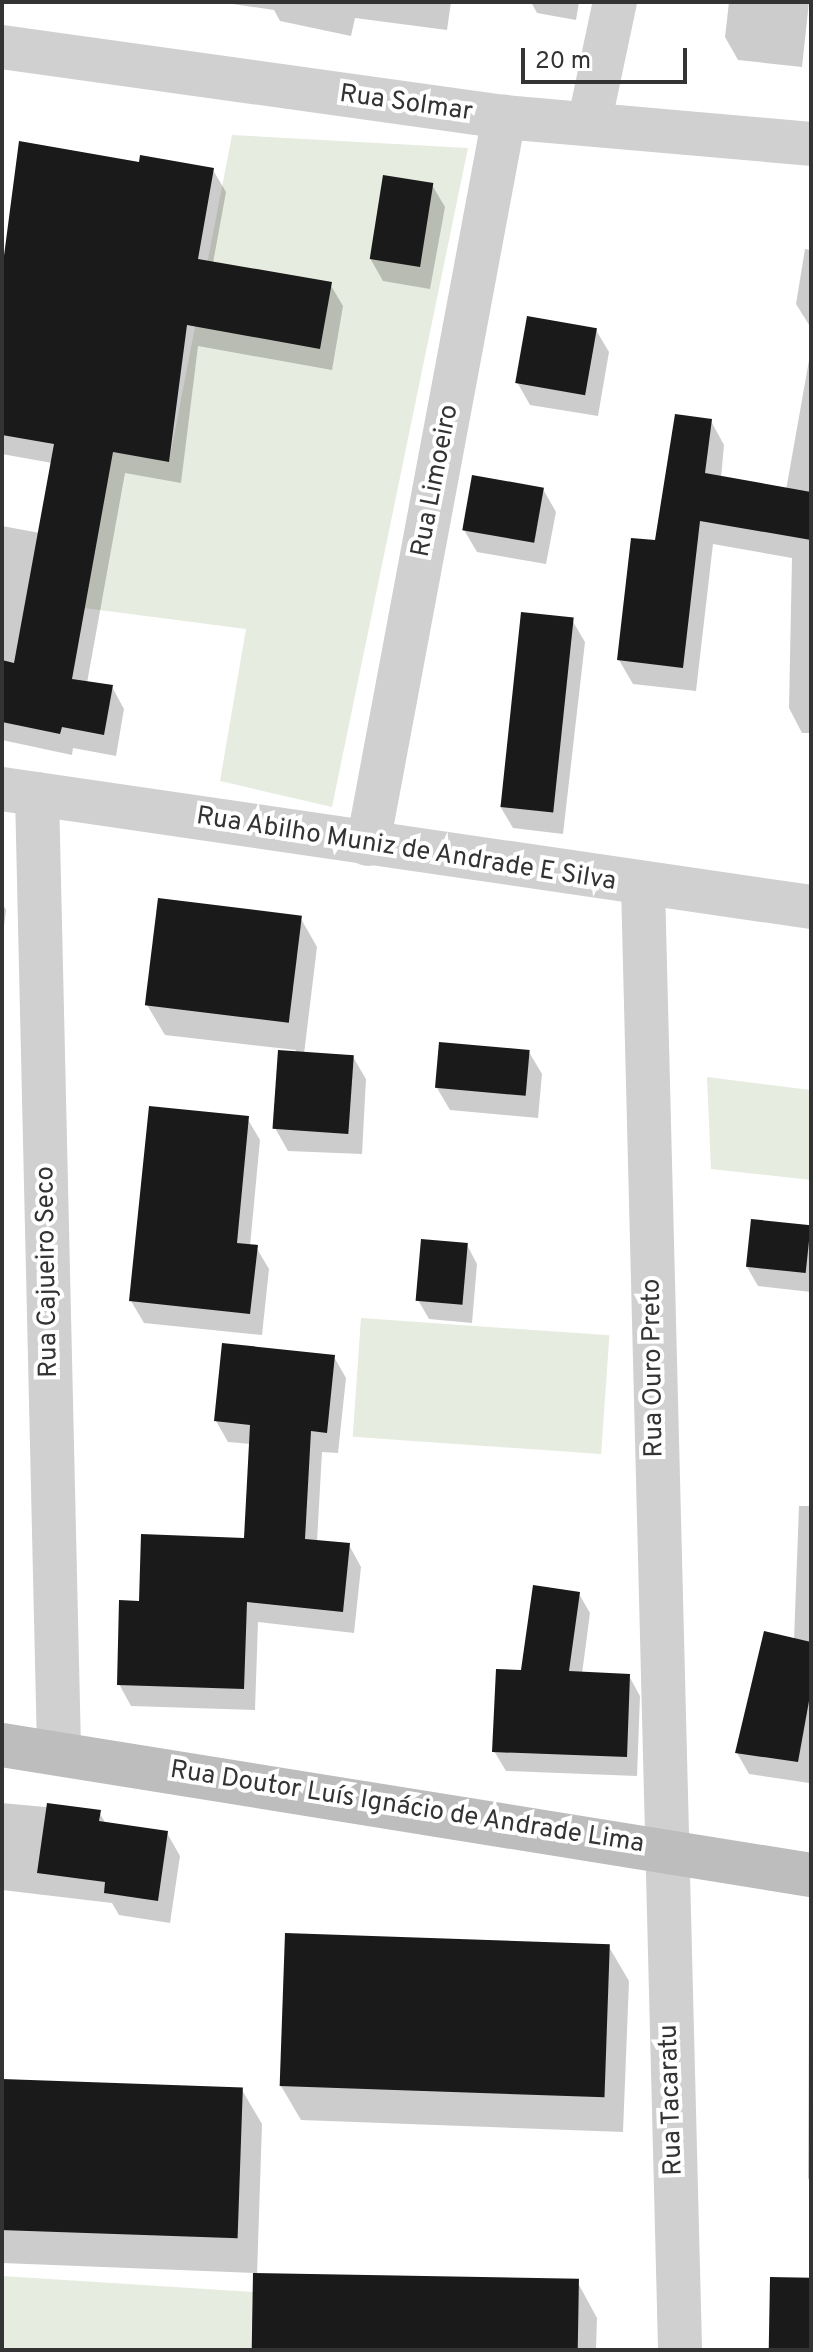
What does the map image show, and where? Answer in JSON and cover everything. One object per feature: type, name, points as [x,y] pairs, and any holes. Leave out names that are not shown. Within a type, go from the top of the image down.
[{"type":"main road","name":"Rua Doutor Luís Ignácio de Andrade Lima","points":[[2,1745],[59,1751],[811,1875]]},
{"type":"street","points":[[589,124],[615,2]]},
{"type":"street","name":"Rua Solmar","points":[[2,47],[504,117],[811,144]]},
{"type":"street","name":"Rua Limoeiro","points":[[368,844],[504,117]]},
{"type":"street","name":"Rua Abilho Muniz de Andrade E Silva","points":[[20,791],[643,886],[811,907]]},
{"type":"street","name":"Rua Cajueiro Seco","points":[[20,791],[59,1751]]},
{"type":"street","name":"Rua Ouro Preto","points":[[643,886],[664,1850]]},
{"type":"street","name":"Rua Tacaratu","points":[[664,1850],[680,2350]]},
{"type":"shaded area","points":[[232,135],[468,148],[332,807],[220,781],[246,629],[84,608],[108,451],[169,462]]},
{"type":"shaded area","points":[[707,1077],[811,1090],[811,1180],[711,1169]]},
{"type":"shaded area","points":[[361,1318],[609,1335],[601,1454],[353,1437]]},
{"type":"shaded area","points":[[2,2276],[253,2292],[251,2350],[2,2350]]},
{"type":"building","points":[[19,141],[139,162],[140,155],[214,168],[198,259],[332,282],[320,349],[187,325],[169,462],[113,452],[72,679],[113,685],[104,735],[62,727],[60,734],[2,722],[2,660],[14,663],[54,444],[2,435],[2,271]]},
{"type":"building","points":[[383,175],[433,183],[420,267],[370,259]]},
{"type":"building","points":[[527,316],[597,328],[585,395],[515,383]]},
{"type":"building","points":[[675,414],[712,419],[705,473],[811,492],[811,540],[700,521],[683,668],[617,660],[631,538],[655,540]]},
{"type":"building","points":[[472,475],[544,488],[534,543],[462,530]]},
{"type":"building","points":[[521,612],[574,618],[553,812],[501,807]]},
{"type":"building","points":[[158,898],[302,916],[289,1023],[145,1005]]},
{"type":"building","points":[[439,1042],[530,1050],[526,1096],[435,1088]]},
{"type":"building","points":[[278,1050],[354,1055],[348,1134],[272,1129]]},
{"type":"building","points":[[149,1106],[249,1116],[237,1243],[258,1245],[250,1314],[129,1301]]},
{"type":"building","points":[[751,1219],[811,1225],[806,1273],[746,1267]]},
{"type":"building","points":[[421,1239],[468,1243],[462,1305],[416,1301]]},
{"type":"building","points":[[222,1343],[335,1355],[327,1433],[311,1431],[305,1539],[350,1543],[343,1612],[247,1602],[244,1689],[117,1685],[119,1600],[139,1601],[141,1534],[244,1538],[250,1425],[214,1421]]},
{"type":"building","points":[[533,1585],[580,1592],[569,1671],[630,1674],[627,1757],[492,1752],[496,1669],[521,1670]]},
{"type":"building","points":[[764,1631],[811,1642],[811,1690],[798,1762],[735,1753]]},
{"type":"building","points":[[47,1803],[101,1810],[99,1821],[168,1831],[158,1901],[104,1893],[105,1882],[37,1873]]},
{"type":"building","points":[[285,1933],[610,1944],[604,2097],[280,2086]]},
{"type":"building","points":[[2,2079],[243,2087],[238,2238],[2,2230]]},
{"type":"building","points":[[253,2273],[579,2279],[578,2350],[252,2350]]},
{"type":"building","points":[[770,2277],[811,2278],[810,2350],[769,2350]]}]
